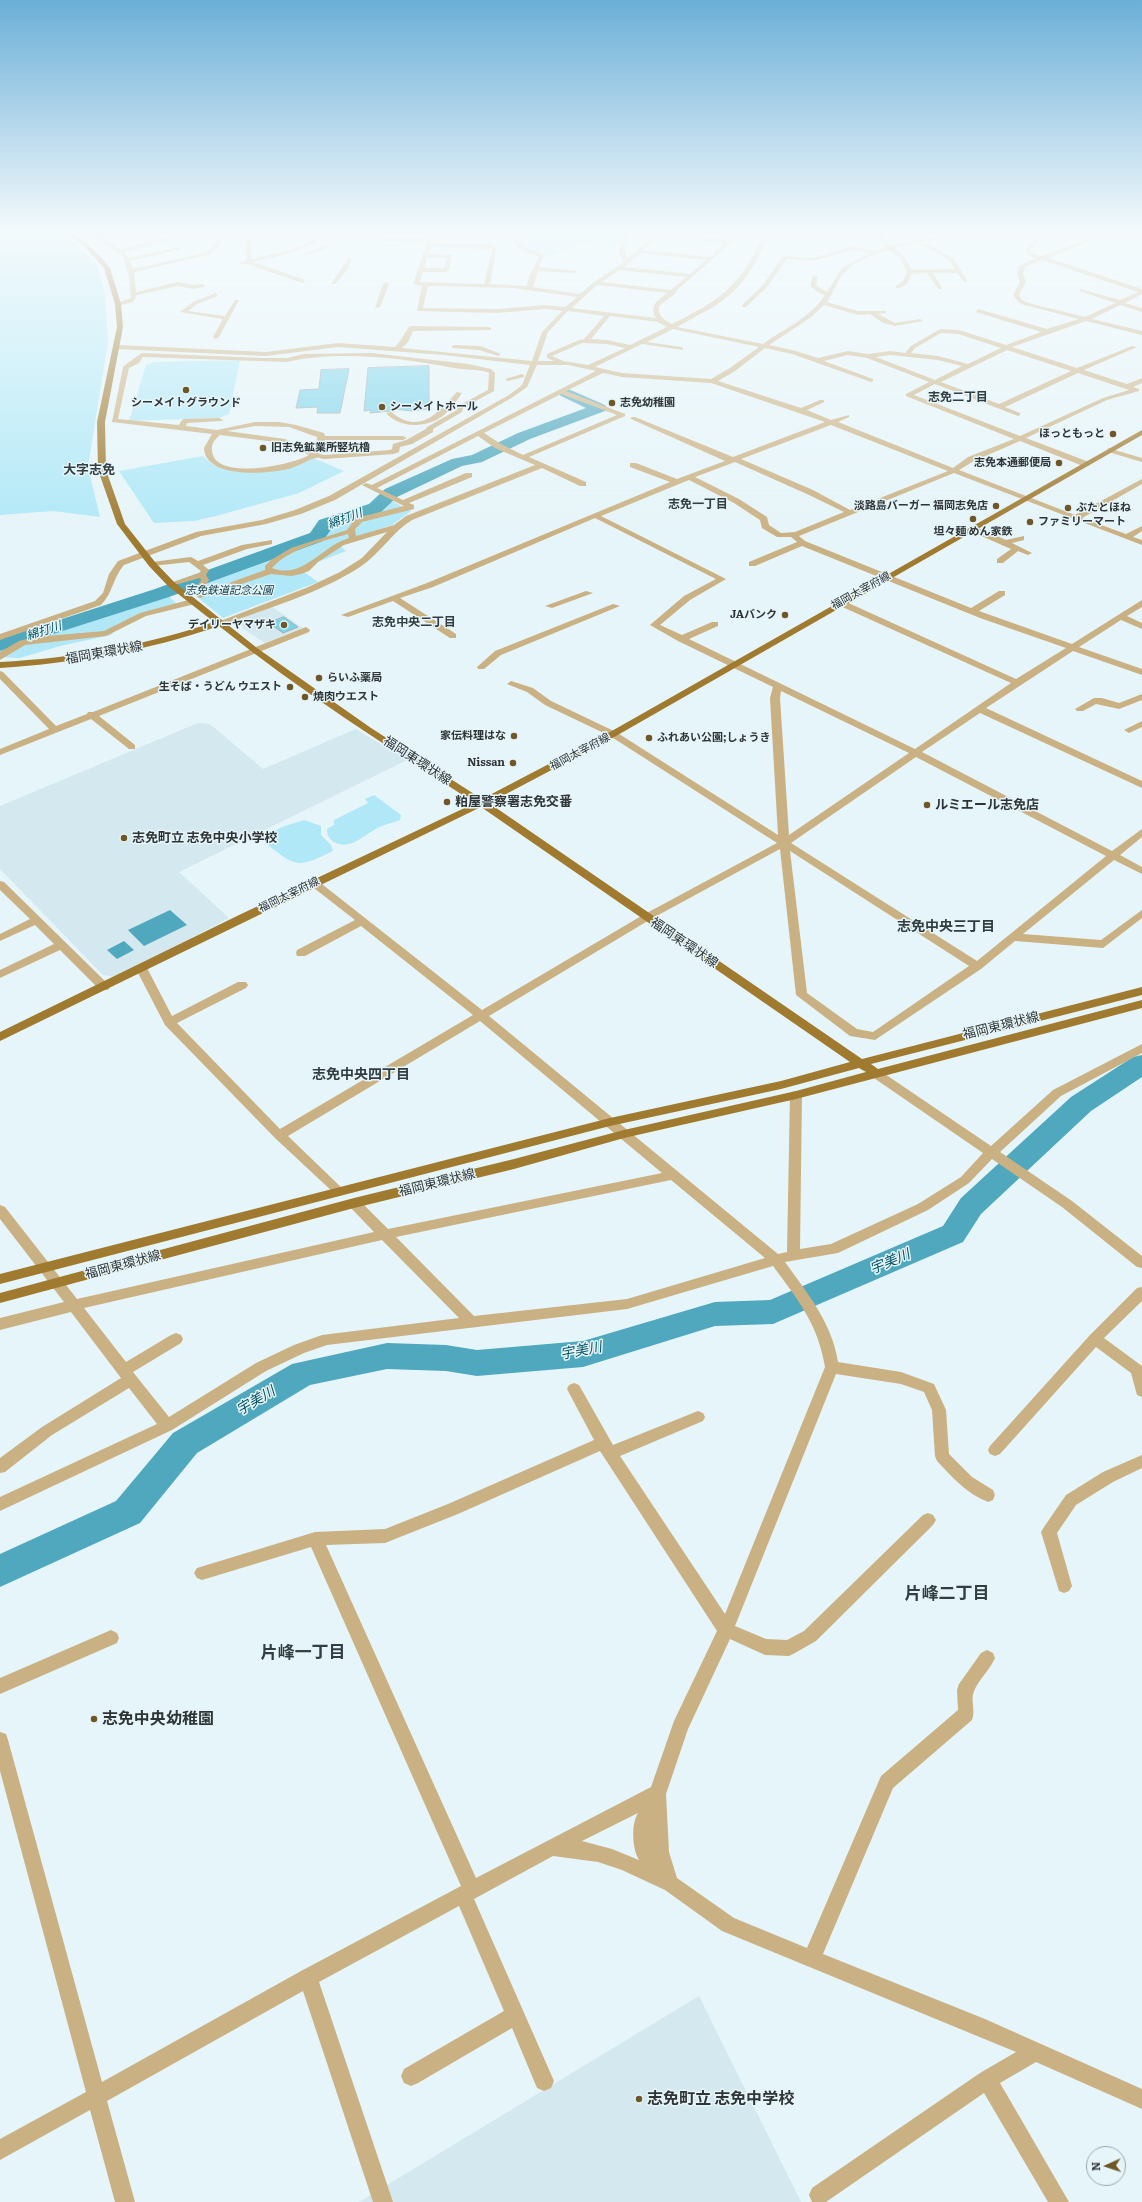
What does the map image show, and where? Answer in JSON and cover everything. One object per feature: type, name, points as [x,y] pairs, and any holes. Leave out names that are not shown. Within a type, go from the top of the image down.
[{"type":"main road","points":[[119,332],[101,422],[102,470],[121,524],[142,554],[171,584],[199,597],[219,623]]},
{"type":"main road","name":"福岡太宰府線","points":[[0,1037],[142,969],[314,883],[482,803],[613,734],[1142,432]]},
{"type":"main road","name":"福岡東環状線","points":[[0,665],[59,662],[105,655],[187,635],[219,623],[254,650],[368,730],[482,803],[875,1073]]},
{"type":"main road","name":"福岡東環状線","points":[[0,1279],[610,1122],[703,1104],[781,1085],[860,1063],[1142,991]]},
{"type":"main road","name":"福岡東環状線","points":[[0,1298],[354,1203],[514,1164],[624,1134],[796,1095],[1142,1004]]},
{"type":"street","points":[[216,337],[219,332]]},
{"type":"street","points":[[397,350],[405,342],[409,332]]},
{"type":"street","points":[[0,637],[98,603],[106,597],[110,590],[112,573],[120,563],[212,530],[263,522],[298,512],[332,498],[511,396],[524,386],[532,361],[545,332]]},
{"type":"street","points":[[586,341],[594,332]]},
{"type":"street","points":[[588,368],[662,332]]},
{"type":"street","points":[[697,332],[765,345],[819,360],[871,380]]},
{"type":"street","points":[[712,381],[738,367],[783,332]]},
{"type":"street","points":[[908,354],[913,347],[939,332]]},
{"type":"street","points":[[954,332],[1139,390]]},
{"type":"street","points":[[1044,332],[969,366],[935,384],[908,395],[1086,464]]},
{"type":"street","points":[[560,362],[559,360],[549,357],[549,355],[581,341],[607,342],[631,347]]},
{"type":"street","points":[[405,342],[480,347],[499,355],[532,361]]},
{"type":"street","points":[[641,342],[681,349]]},
{"type":"street","points":[[117,347],[266,354],[338,345],[560,362],[601,372],[655,378],[712,381],[801,410],[1025,500],[1142,543]]},
{"type":"street","points":[[999,407],[1134,347]]},
{"type":"street","points":[[819,360],[848,353],[868,356],[935,384],[1018,414]]},
{"type":"street","points":[[868,356],[890,353],[908,354],[938,358],[969,366]]},
{"type":"street","points":[[142,355],[262,360],[287,360],[304,356],[372,355],[435,361],[455,366],[468,366],[489,370],[492,373],[491,391],[472,403],[465,404],[460,408],[460,411],[429,428],[430,430],[412,440],[396,446],[396,450],[391,452],[338,457],[314,455],[285,441],[182,428],[114,421],[126,367],[137,362],[139,357],[142,355]]},
{"type":"street","points":[[373,487],[412,465],[480,434],[601,372]]},
{"type":"street","points":[[508,379],[522,376]]},
{"type":"street","points":[[1127,387],[1142,380]]},
{"type":"street","points":[[492,386],[500,387]]},
{"type":"street","points":[[689,477],[722,492],[749,508],[764,519],[765,526],[780,535],[796,534],[851,513],[953,470],[971,459],[1050,426],[1105,399],[1139,390]]},
{"type":"street","points":[[524,457],[623,415],[561,392]]},
{"type":"street","points":[[389,414],[398,420],[413,422],[427,421],[439,416],[459,393]]},
{"type":"street","points":[[801,410],[822,401]]},
{"type":"street","points":[[345,615],[394,598],[689,477],[847,416]]},
{"type":"street","points":[[633,418],[727,459],[736,460],[810,492],[851,513]]},
{"type":"street","points":[[182,428],[184,421],[219,420]]},
{"type":"street","points":[[321,438],[320,449],[314,455],[302,462],[285,467],[247,471],[229,468],[217,464],[209,458],[207,452],[209,444],[218,433],[255,424],[280,424],[296,426],[314,435],[321,435],[321,438],[400,437],[410,428],[413,422]]},
{"type":"street","points":[[480,434],[498,446],[583,484]]},
{"type":"street","points":[[1111,450],[1142,460]]},
{"type":"street","points":[[219,623],[335,578],[368,558],[396,527],[410,518],[542,465]]},
{"type":"street","points":[[633,465],[677,482]]},
{"type":"street","points":[[403,503],[469,475]]},
{"type":"street","points":[[1076,518],[1142,481]]},
{"type":"street","points":[[359,482],[373,487],[411,507],[425,512]]},
{"type":"street","points":[[0,657],[10,650],[37,639],[53,636],[92,636],[107,633],[136,617],[199,597],[270,571],[291,574],[298,572],[306,569],[335,546],[352,535],[354,524],[359,520],[411,507]]},
{"type":"street","points":[[596,516],[722,579],[687,598],[654,625],[733,665],[778,685],[916,753],[1142,871]]},
{"type":"street","points":[[270,571],[268,568],[272,562],[284,554],[352,535],[396,527]]},
{"type":"street","points":[[1127,537],[1142,528]]},
{"type":"street","points":[[972,529],[1028,553]]},
{"type":"street","points":[[796,534],[796,537],[802,543],[889,576],[973,611],[1142,672]]},
{"type":"street","points":[[1005,543],[1021,538]]},
{"type":"street","points":[[197,564],[245,547],[269,542]]},
{"type":"street","points":[[752,564],[802,543]]},
{"type":"street","points":[[1000,561],[1017,548]]},
{"type":"street","points":[[152,564],[190,559],[205,570],[202,574],[171,584]]},
{"type":"street","points":[[199,597],[200,588],[205,580],[202,574]]},
{"type":"street","points":[[549,606],[589,593]]},
{"type":"street","points":[[973,611],[1002,594]]},
{"type":"street","points":[[394,598],[453,636]]},
{"type":"street","points":[[841,603],[1017,683]]},
{"type":"street","points":[[279,1135],[647,917],[784,843],[1017,683],[1074,648],[1142,603]]},
{"type":"street","points":[[481,667],[498,653],[616,606]]},
{"type":"street","points":[[1121,617],[1142,626]]},
{"type":"street","points":[[681,639],[715,624]]},
{"type":"street","points":[[0,752],[91,714],[306,630]]},
{"type":"street","points":[[0,674],[54,729]]},
{"type":"street","points":[[511,684],[530,690],[548,703],[613,734],[977,966]]},
{"type":"street","points":[[778,685],[775,698],[784,843],[802,995],[854,1033],[875,1036],[977,966],[1142,832]]},
{"type":"street","points":[[1080,708],[1094,701],[1102,701],[1119,706],[1142,697]]},
{"type":"street","points":[[980,709],[1142,785]]},
{"type":"street","points":[[91,714],[132,747]]},
{"type":"street","points":[[1129,730],[1142,724]]},
{"type":"street","points":[[314,883],[482,1016],[779,1264],[815,1314],[829,1348],[832,1368],[726,1630],[680,1727],[658,1793],[642,1822],[644,1852],[671,1884]]},
{"type":"street","points":[[0,884],[104,987]]},
{"type":"street","points":[[1013,937],[1103,944],[1142,913]]},
{"type":"street","points":[[0,938],[37,920]]},
{"type":"street","points":[[301,953],[362,921]]},
{"type":"street","points":[[0,974],[62,945]]},
{"type":"street","points":[[142,969],[169,1022],[279,1135],[339,1191]]},
{"type":"street","points":[[169,1022],[242,985]]},
{"type":"street","points":[[0,1504],[167,1426],[261,1367],[299,1349],[327,1340],[472,1322],[580,1312],[627,1304],[779,1264],[793,1255],[833,1249],[923,1207],[965,1180],[991,1152],[1057,1093],[1142,1048]]},
{"type":"street","points":[[875,1073],[1067,1204],[1142,1264]]},
{"type":"street","points":[[793,1255],[796,1095]]},
{"type":"street","points":[[0,1324],[74,1305],[385,1233],[674,1175]]},
{"type":"street","points":[[354,1203],[472,1322]]},
{"type":"street","points":[[0,1210],[167,1426]]},
{"type":"street","points":[[995,1450],[1095,1340],[1142,1292]]},
{"type":"street","points":[[0,1467],[47,1430],[128,1375],[176,1339]]},
{"type":"street","points":[[1095,1340],[1137,1370],[1142,1392]]},
{"type":"street","points":[[832,1368],[901,1378],[929,1388],[939,1410],[942,1456],[967,1482],[988,1495]]},
{"type":"street","points":[[574,1389],[607,1448],[726,1630],[765,1647],[789,1648],[810,1636],[928,1520]]},
{"type":"street","points":[[202,1573],[315,1539],[385,1536],[607,1448],[698,1417]]},
{"type":"street","points":[[1064,1586],[1049,1532],[1071,1500],[1108,1477],[1142,1460]]},
{"type":"street","points":[[315,1539],[468,1892],[516,2015],[544,2081]]},
{"type":"street","points":[[0,1686],[111,1638]]},
{"type":"street","points":[[812,1958],[887,1782],[966,1714],[965,1690],[987,1658]]},
{"type":"street","points":[[0,1740],[98,2096],[123,2201]]},
{"type":"street","points":[[0,2150],[308,1978],[552,1847],[658,1793]]},
{"type":"street","points":[[552,1847],[582,1849],[623,1860],[671,1884],[728,1925],[978,2026],[1142,2099]]},
{"type":"street","points":[[308,1978],[383,2202]]},
{"type":"street","points":[[411,2076],[516,2015]]},
{"type":"street","points":[[819,2195],[987,2080],[1036,2051]]},
{"type":"street","points":[[987,2080],[1059,2202]]},
{"type":"shaded area","points":[[271,606],[303,628],[265,643],[242,628],[242,618]]},
{"type":"shaded area","name":"志免町立 志免中央小学校","points":[[198,723],[210,724],[263,769],[356,729],[407,760],[179,872],[229,918],[117,977],[103,975],[0,869],[0,806]]},
{"type":"shaded area","points":[[170,910],[187,925],[144,946],[128,930]]},
{"type":"shaded area","points":[[124,941],[134,950],[117,959],[107,950]]},
{"type":"shaded area","name":"志免町立 志免中学校","points":[[699,1996],[801,2202],[359,2202]]},
{"type":"green space","points":[[0,332],[107,332],[108,342],[88,467],[100,517],[53,511],[0,515]]},
{"type":"green space","name":"シーメイトグラウンド","points":[[240,360],[229,414],[219,418],[129,421],[146,365],[154,362]]},
{"type":"green space","points":[[203,456],[212,464],[225,469],[247,472],[313,458],[344,471],[299,493],[216,516],[194,521],[154,523],[119,471]]},
{"type":"green space","name":"志免鉄道記念公園","points":[[386,498],[411,511],[392,525],[337,543],[346,551],[300,569],[318,582],[223,618],[180,583],[321,537],[327,524],[380,506]]},
{"type":"green space","name":"志免鉄道記念公園","points":[[163,591],[177,604],[122,623],[111,635],[60,646],[20,658],[0,657],[0,645]]},
{"type":"green space","points":[[374,795],[401,815],[400,820],[384,825],[353,843],[341,844],[331,840],[327,829],[334,825],[334,820],[368,803],[365,799]]},
{"type":"green space","points":[[304,820],[321,826],[321,835],[331,845],[333,851],[311,861],[297,863],[284,857],[265,843],[265,837],[282,827]]},
{"type":"building","points":[[429,366],[429,409],[411,411],[394,409],[394,412],[370,413],[370,410],[364,411],[368,368]]},
{"type":"building","points":[[349,369],[340,413],[317,413],[318,407],[296,408],[300,390],[319,389],[321,370]]},
{"type":"building","name":"デイリーヤマザキ","points":[[284,617],[298,627],[283,633],[269,623]]},
{"type":"waterway","name":"綿打川","points":[[0,645],[162,593],[317,537],[325,524],[375,508],[391,493],[458,462],[476,459],[524,436],[599,408],[566,393]]},
{"type":"waterway","name":"宇美川","points":[[0,1571],[128,1512],[185,1443],[303,1373],[387,1356],[446,1358],[477,1363],[583,1354],[681,1323],[715,1314],[773,1312],[953,1234],[971,1206],[1081,1104],[1142,1064]]},
{"type":"place","name":"シーメイトグラウンド","points":[[186,390]]},
{"type":"place","name":"志免幼稚園","points":[[612,403]]},
{"type":"place","name":"シーメイトホール","points":[[382,407]]},
{"type":"place","name":"ほっともっと","points":[[1113,434]]},
{"type":"place","name":"旧志免鉱業所竪坑櫓","points":[[263,448]]},
{"type":"place","name":"志免本通郵便局","points":[[1059,463]]},
{"type":"place","name":"淡路島バーガー 福岡志免店","points":[[996,506]]},
{"type":"place","name":"ぶたとほね","points":[[1068,508]]},
{"type":"place","name":"坦々麺 めん家鉄","points":[[973,519]]},
{"type":"place","name":"ファミリーマート","points":[[1030,522]]},
{"type":"place","name":"JAバンク","points":[[785,615]]},
{"type":"place","name":"デイリーヤマザキ","points":[[284,625]]},
{"type":"place","name":"らいふ薬局","points":[[319,678]]},
{"type":"place","name":"生そば・うどん ウエスト","points":[[290,687]]},
{"type":"place","name":"焼肉ウエスト","points":[[305,697]]},
{"type":"place","name":"家伝料理はな","points":[[514,736]]},
{"type":"place","name":"ふれあい公園;しょうき","points":[[649,738]]},
{"type":"place","name":"Nissan","points":[[513,763]]},
{"type":"place","name":"粕屋警察署志免交番","points":[[447,802]]},
{"type":"place","name":"ルミエール志免店","points":[[927,805]]},
{"type":"place","name":"志免町立 志免中央小学校","points":[[124,838]]},
{"type":"place","name":"志免中央幼稚園","points":[[94,1719]]},
{"type":"place","name":"志免町立 志免中学校","points":[[639,2099]]},
{"type":"district","name":"志免二丁目","points":[[958,397]]},
{"type":"district","name":"大字志免","points":[[89,470]]},
{"type":"district","name":"志免一丁目","points":[[698,504]]},
{"type":"district","name":"志免中央二丁目","points":[[414,622]]},
{"type":"district","name":"志免中央三丁目","points":[[946,927]]},
{"type":"district","name":"志免中央四丁目","points":[[361,1075]]},
{"type":"district","name":"片峰二丁目","points":[[947,1594]]},
{"type":"district","name":"片峰一丁目","points":[[303,1653]]}]
